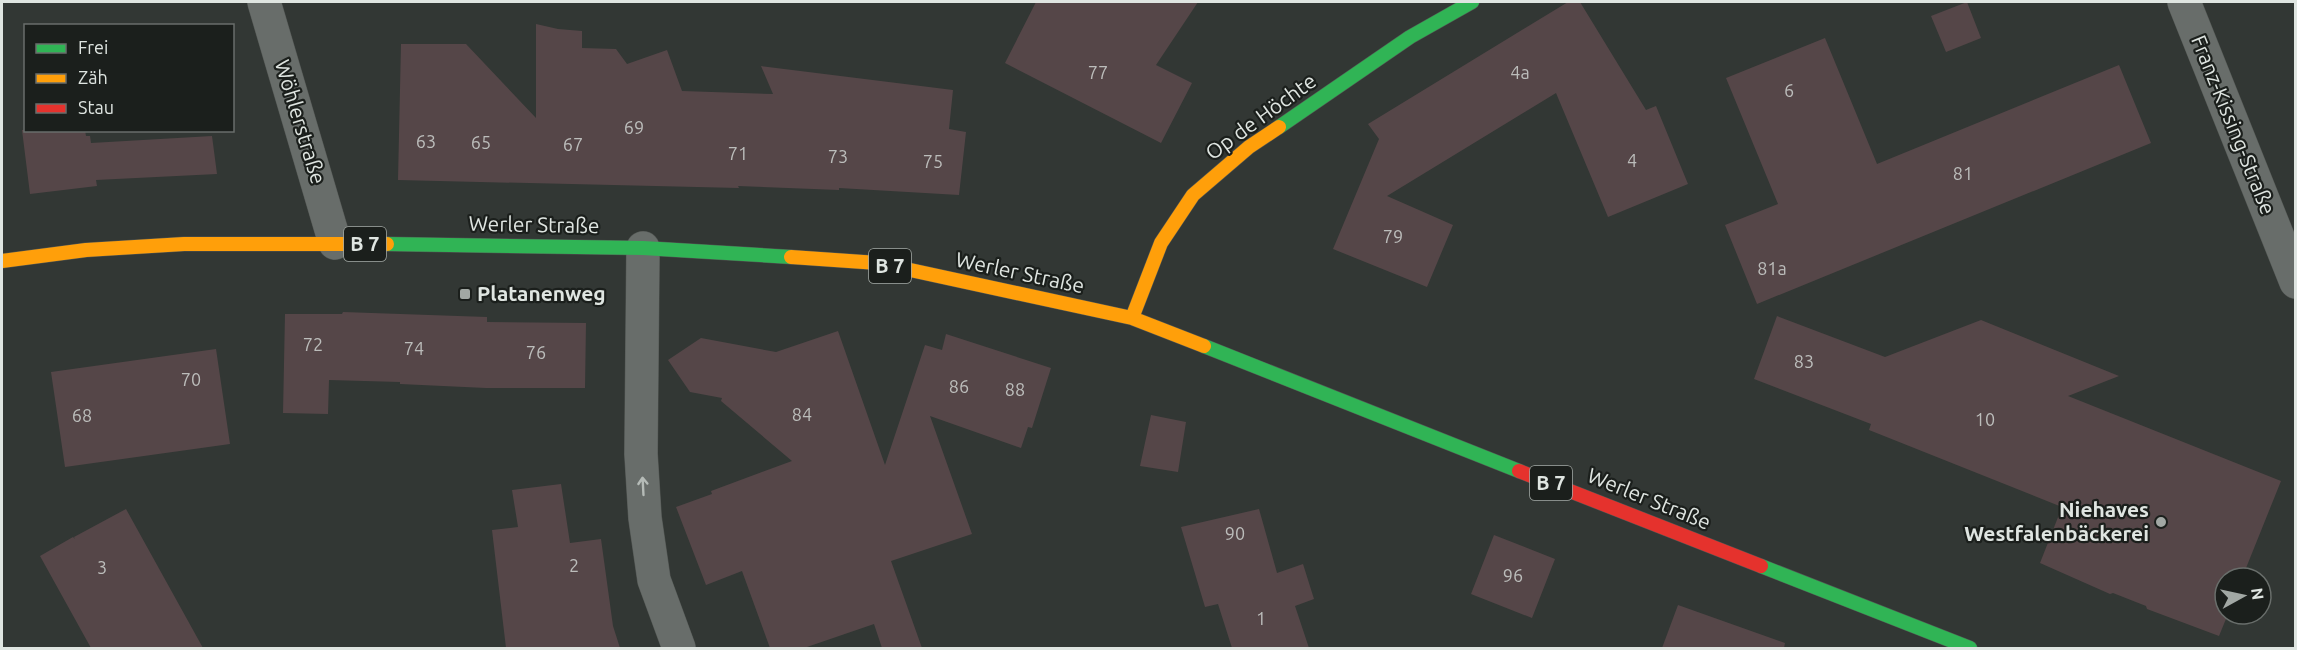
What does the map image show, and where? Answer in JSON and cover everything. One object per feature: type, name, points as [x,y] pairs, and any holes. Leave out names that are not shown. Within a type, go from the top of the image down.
[{"type":"main road","name":"Op de Höchte","points":[[1132,318],[1161,243],[1193,195],[1258,141],[1410,37],[1472,2]]},
{"type":"main road","name":"Werler Straße","points":[[2,261],[86,250],[184,244],[335,243],[643,248],[878,263],[1132,318],[1970,648]]},
{"type":"street","name":"Wöhlerstraße","points":[[264,2],[335,243]]},
{"type":"street","name":"Franz-Kissing-Straße","points":[[2184,2],[2295,282]]},
{"type":"street","points":[[643,248],[641,454],[645,518],[654,580],[679,648]]},
{"type":"building","points":[[1036,2],[1198,2],[1156,65],[1192,83],[1161,143],[1005,63]]},
{"type":"building","points":[[1568,2],[1580,2],[1646,110],[1656,106],[1688,184],[1608,217],[1556,93],[1387,196],[1453,225],[1427,287],[1333,249],[1379,139],[1368,124]]},
{"type":"building","points":[[1967,2],[1981,38],[1946,52],[1931,16]]},
{"type":"building","points":[[536,24],[582,31],[582,48],[616,49],[627,64],[667,50],[682,91],[773,94],[761,66],[953,90],[949,129],[966,132],[959,195],[839,188],[839,190],[398,180],[401,44],[466,44],[536,118]]},
{"type":"building","points":[[1825,38],[1877,164],[2119,65],[2151,143],[1757,304],[1725,225],[1778,204],[1726,78]]},
{"type":"building","points":[[22,130],[24,132],[85,132],[86,136],[90,136],[91,143],[212,136],[217,174],[96,180],[97,186],[30,194]]},
{"type":"building","points":[[343,312],[487,317],[487,322],[586,323],[585,388],[486,388],[329,380],[328,414],[283,413],[285,314],[342,314]]},
{"type":"building","points":[[1777,316],[1885,357],[1981,320],[2119,376],[2068,396],[2281,481],[2247,566],[2213,566],[2213,626],[2223,626],[2219,636],[2147,609],[2146,606],[2113,593],[2110,594],[2040,563],[2062,507],[1869,430],[1871,424],[1754,379]]},
{"type":"building","points":[[838,331],[885,465],[925,345],[942,350],[946,334],[1051,368],[1032,428],[1028,427],[1021,448],[930,416],[972,534],[891,561],[922,648],[882,648],[874,624],[804,648],[770,648],[742,571],[706,585],[676,507],[712,494],[711,491],[792,461],[721,401],[722,398],[690,392],[668,360],[701,338],[776,352]]},
{"type":"building","points":[[216,349],[230,444],[65,467],[51,372]]},
{"type":"building","points":[[1151,415],[1186,422],[1178,472],[1140,466]]},
{"type":"building","points":[[561,484],[570,543],[601,539],[613,626],[620,648],[506,648],[492,530],[518,527],[512,490]]},
{"type":"building","points":[[126,509],[203,648],[91,648],[40,556],[73,537],[75,539],[74,537]]},
{"type":"building","points":[[1259,509],[1277,573],[1303,564],[1314,599],[1295,606],[1309,648],[1232,648],[1218,604],[1205,607],[1181,527]]},
{"type":"building","points":[[1494,535],[1555,559],[1532,618],[1471,594]]},
{"type":"building","points":[[1678,605],[1785,643],[1784,648],[1662,648]]},
{"type":"traffic: fast","points":[[1279,127],[1410,37],[1472,2]]},
{"type":"traffic: fast","points":[[387,244],[643,248],[791,257]]},
{"type":"traffic: fast","points":[[1204,346],[1519,471]]},
{"type":"traffic: fast","points":[[1761,566],[1970,648]]},
{"type":"traffic: slow","points":[[1132,318],[1161,243],[1193,195],[1249,147],[1279,127]]},
{"type":"traffic: slow","points":[[2,261],[86,250],[184,244],[387,244]]},
{"type":"traffic: slow","points":[[791,257],[878,263],[1132,318],[1204,346]]},
{"type":"traffic: jam","points":[[1519,471],[1761,566]]},
{"type":"place","name":"Platanenweg","points":[[465,294]]},
{"type":"place","name":"Niehaves Westfalenbäckerei","points":[[2161,522]]}]
